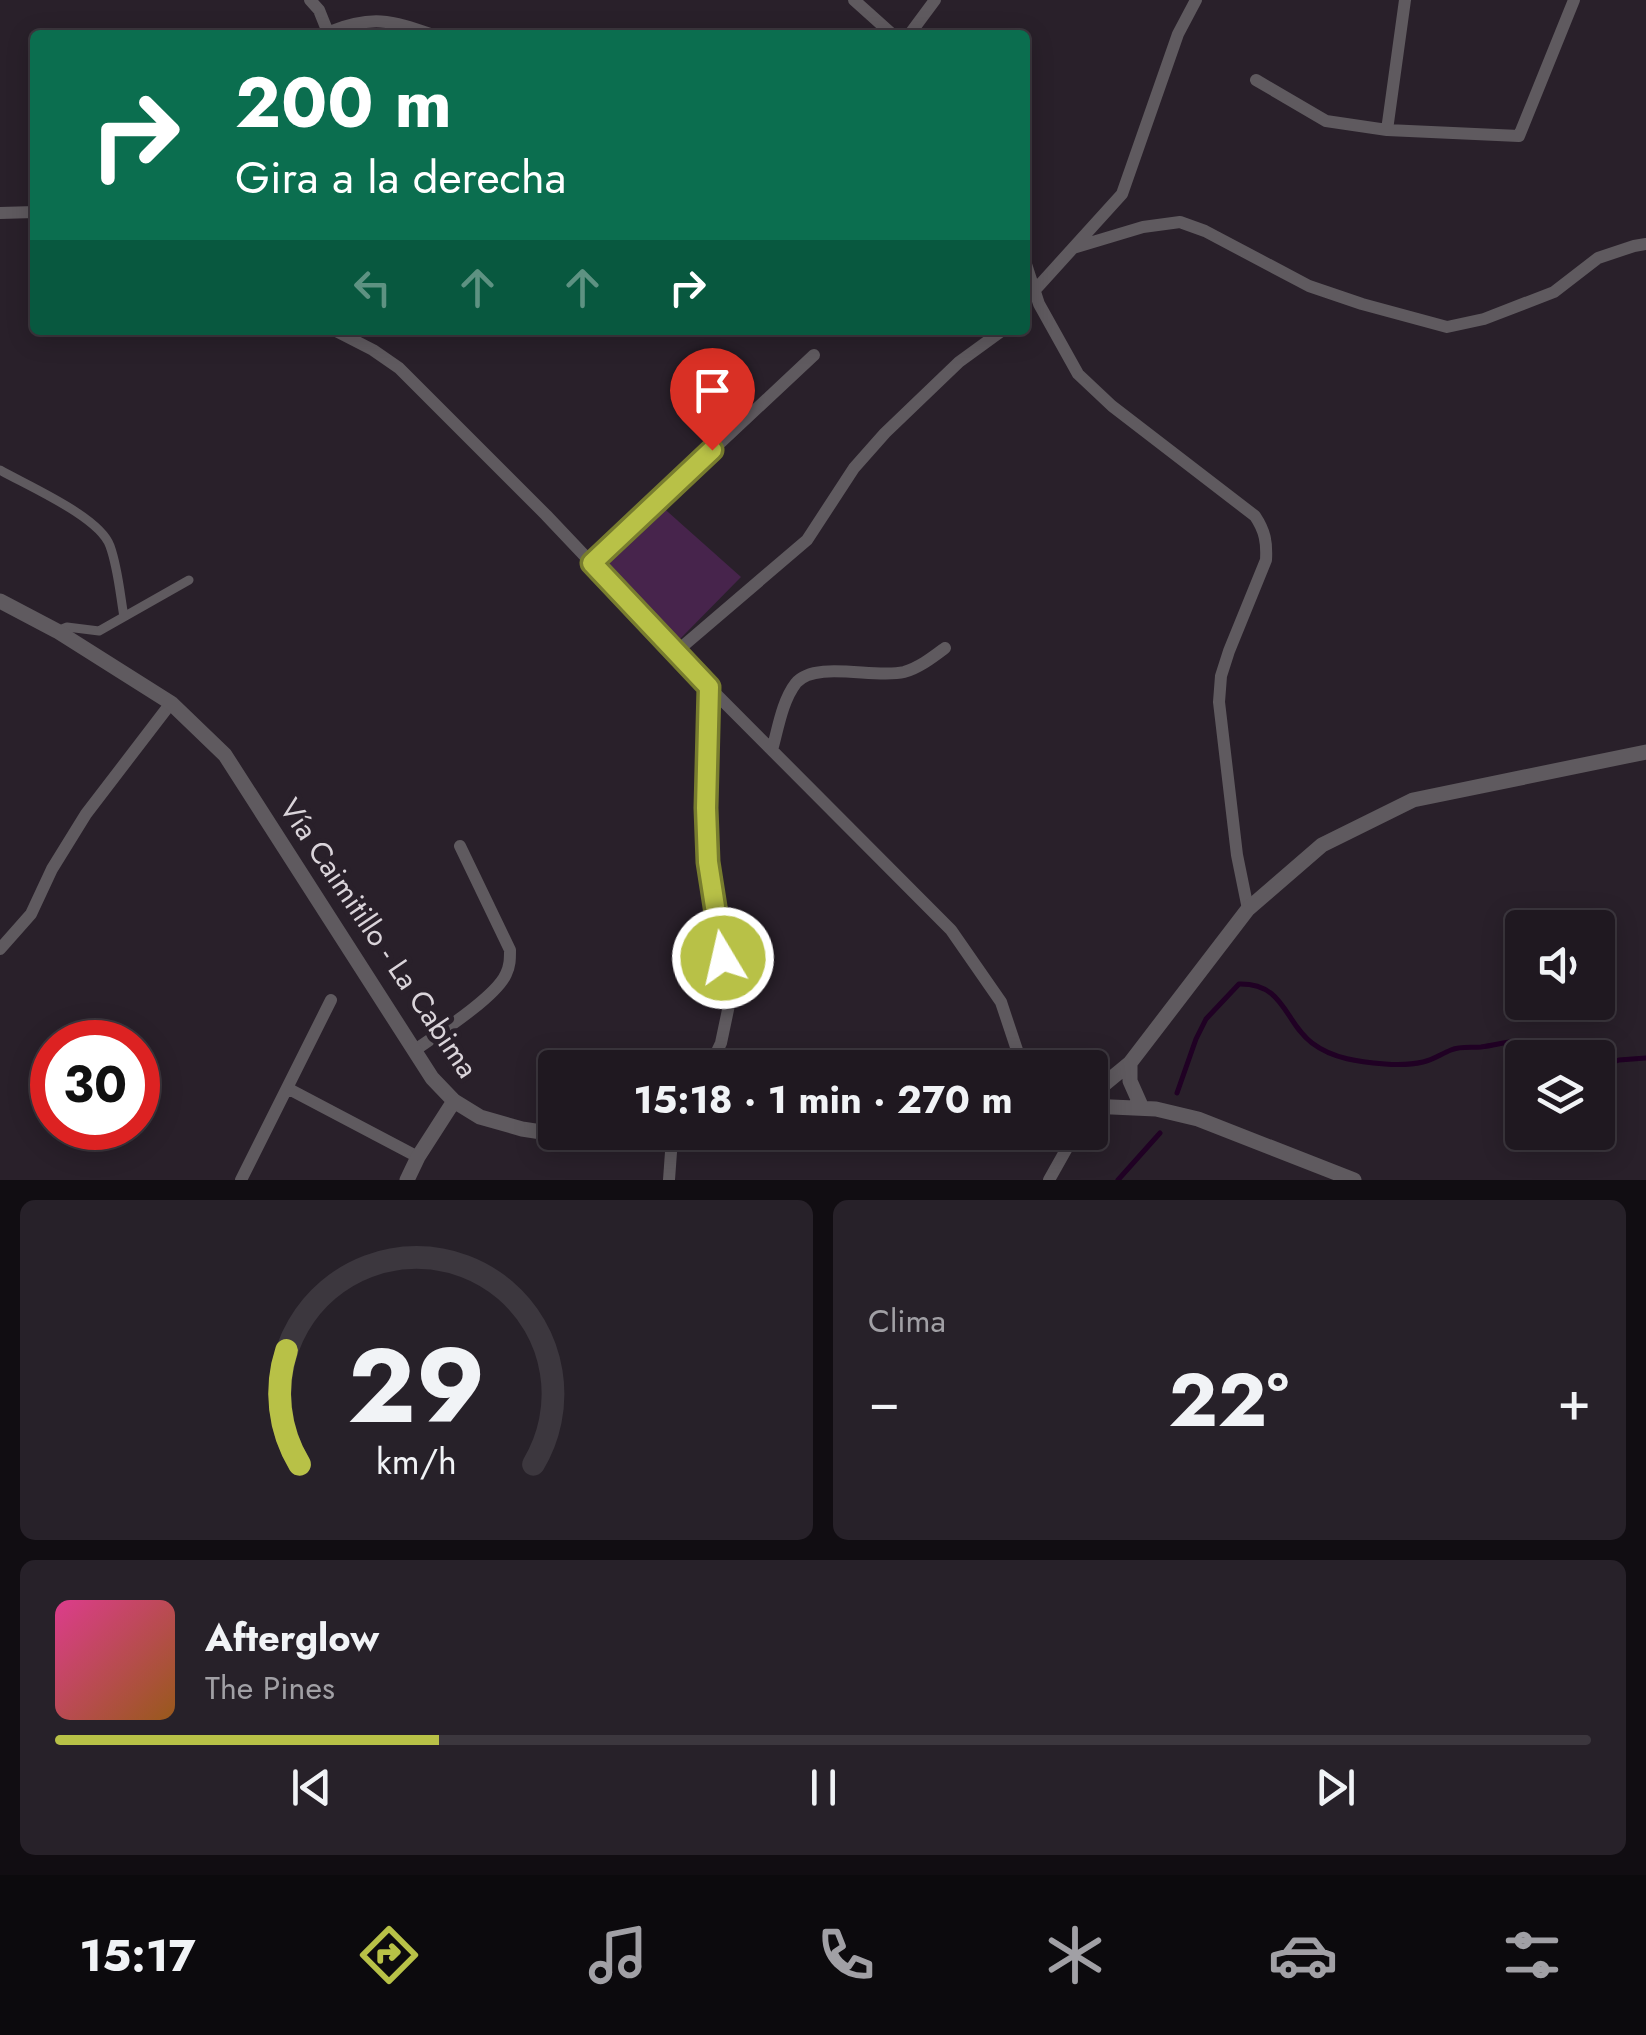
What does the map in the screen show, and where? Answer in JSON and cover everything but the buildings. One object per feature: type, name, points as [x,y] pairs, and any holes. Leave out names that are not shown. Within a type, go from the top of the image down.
[{"type":"street","points":[[310,0],[327,30]]},
{"type":"street","points":[[854,0],[887,30]]},
{"type":"street","points":[[913,30],[935,0]]},
{"type":"street","points":[[1030,306],[1073,248],[1122,194],[1178,34],[1196,0]]},
{"type":"street","points":[[1387,130],[1406,0]]},
{"type":"street","points":[[1256,80],[1326,121],[1387,130],[1519,136],[1574,0]]},
{"type":"street","points":[[337,30],[366,20],[398,22],[420,30]]},
{"type":"street","points":[[0,213],[30,212]]},
{"type":"street","points":[[1073,248],[1143,227],[1180,222],[1310,286],[1447,327],[1484,319],[1554,292],[1598,258],[1646,244]]},
{"type":"street","points":[[1030,276],[1078,374],[1112,406],[1254,516],[1264,529],[1266,560],[1229,651],[1218,702],[1237,855],[1248,908]]},
{"type":"street","points":[[344,335],[399,368],[951,930],[1001,1002],[1017,1050]]},
{"type":"street","points":[[676,652],[806,540],[854,468],[885,433],[959,362],[996,335]]},
{"type":"street","points":[[592,563],[814,354]]},
{"type":"street","points":[[0,470],[89,520],[104,533],[111,547],[124,617]]},
{"type":"street","points":[[56,631],[67,627],[99,631],[189,580]]},
{"type":"street","name":"Vía Caimitillo - La Cabima","points":[[0,602],[56,631],[171,703],[225,755],[432,1078],[454,1102],[480,1117],[538,1132]]},
{"type":"street","points":[[772,750],[788,696],[798,680],[809,673],[907,672],[945,648]]},
{"type":"street","points":[[709,687],[708,862],[729,1005],[718,1050]]},
{"type":"street","points":[[0,949],[31,914],[52,869],[86,814],[171,703]]},
{"type":"street","points":[[1108,1081],[1130,1063],[1248,908],[1322,845],[1414,800],[1646,752]]},
{"type":"street","points":[[415,1050],[463,1017],[505,978],[510,962],[510,950],[460,846]]},
{"type":"street","points":[[241,1180],[331,1000]]},
{"type":"street","points":[[1130,1063],[1130,1081],[1149,1108]]},
{"type":"street","points":[[287,1088],[418,1157]]},
{"type":"street","points":[[407,1180],[454,1102]]},
{"type":"street","points":[[1108,1107],[1149,1108],[1198,1119],[1354,1180]]},
{"type":"street","points":[[669,1180],[671,1150]]},
{"type":"street","points":[[1049,1180],[1066,1150]]},
{"type":"shaded area","points":[[659,504],[741,577],[678,641],[601,561]]},
{"type":"waterway","points":[[1177,1093],[1206,1019],[1239,984],[1266,990],[1312,1043],[1347,1059],[1409,1064],[1455,1049],[1505,1043]]},
{"type":"waterway","points":[[1615,1062],[1646,1058]]},
{"type":"waterway","points":[[1118,1180],[1160,1133]]},
{"type":"route","points":[[712,450],[592,563],[709,687],[708,862],[723,958]]}]
